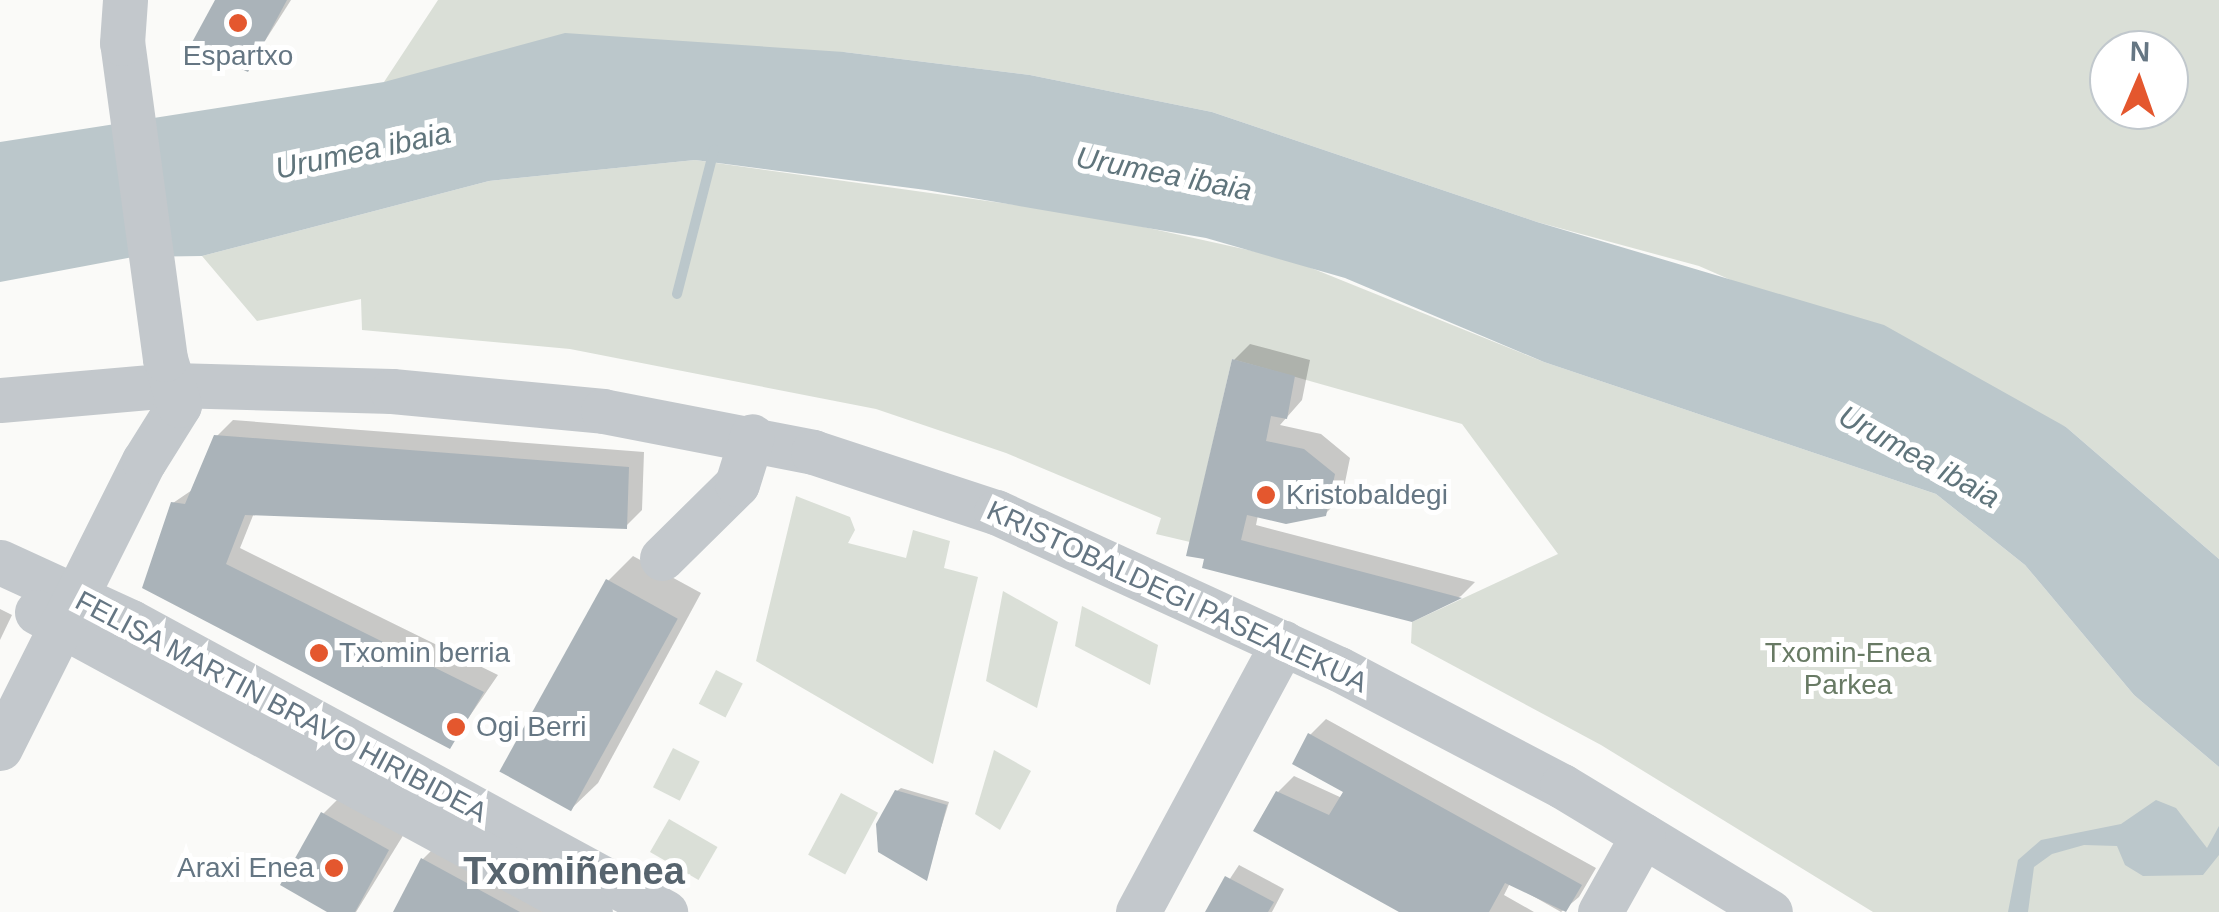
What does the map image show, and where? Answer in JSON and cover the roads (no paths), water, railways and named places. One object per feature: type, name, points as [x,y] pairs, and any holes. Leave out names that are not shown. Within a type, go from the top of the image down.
[{"type":"street","points":[[0,748],[72,613],[144,461],[179,406],[169,366],[114,15]]},
{"type":"street","name":"KRISTOBALDEGI PASEALEKUA","points":[[0,400],[94,391],[169,366],[496,399],[752,436],[996,512],[1284,643],[1434,717],[1643,834],[1770,912]]},
{"type":"street","points":[[94,391],[123,405],[144,461]]},
{"type":"street","points":[[662,558],[737,484],[752,436]]},
{"type":"street","name":"FELISA MARTIN BRAVO HIRIBIDEA","points":[[0,562],[72,613],[665,912]]},
{"type":"street","points":[[0,594],[72,613],[590,912]]},
{"type":"street","points":[[1138,912],[1284,643]]},
{"type":"street","points":[[1600,912],[1643,834]]},
{"type":"water","name":"Urumea ibaia","points":[[565,33],[844,52],[1030,75],[1212,112],[1537,222],[1884,325],[2066,427],[2219,559],[2219,767],[2134,695],[2025,565],[1936,494],[1544,362],[1345,278],[1206,238],[926,190],[695,160],[489,181],[202,256],[133,257],[0,282],[0,142],[384,82]]},
{"type":"water","points":[[2156,800],[2176,808],[2207,848],[2219,826],[2219,855],[2203,875],[2143,876],[2125,865],[2117,846],[2084,845],[2052,854],[2034,867],[2028,912],[2008,912],[2018,860],[2041,840],[2121,824]]},
{"type":"waterway","points":[[677,294],[714,150]]},
{"type":"place","name":"Espartxo","points":[[238,23]]},
{"type":"place","name":"Kristobaldegi","points":[[1266,495]]},
{"type":"place","name":"Txomin berria","points":[[319,653]]},
{"type":"place","name":"Ogi Berri","points":[[456,727]]},
{"type":"place","name":"Araxi Enea","points":[[334,868]]},
{"type":"district","name":"Txomiñenea","points":[[574,872]]},
{"type":"park label","name":"Txomin-Enea Parkea","points":[[1848,669]]}]
